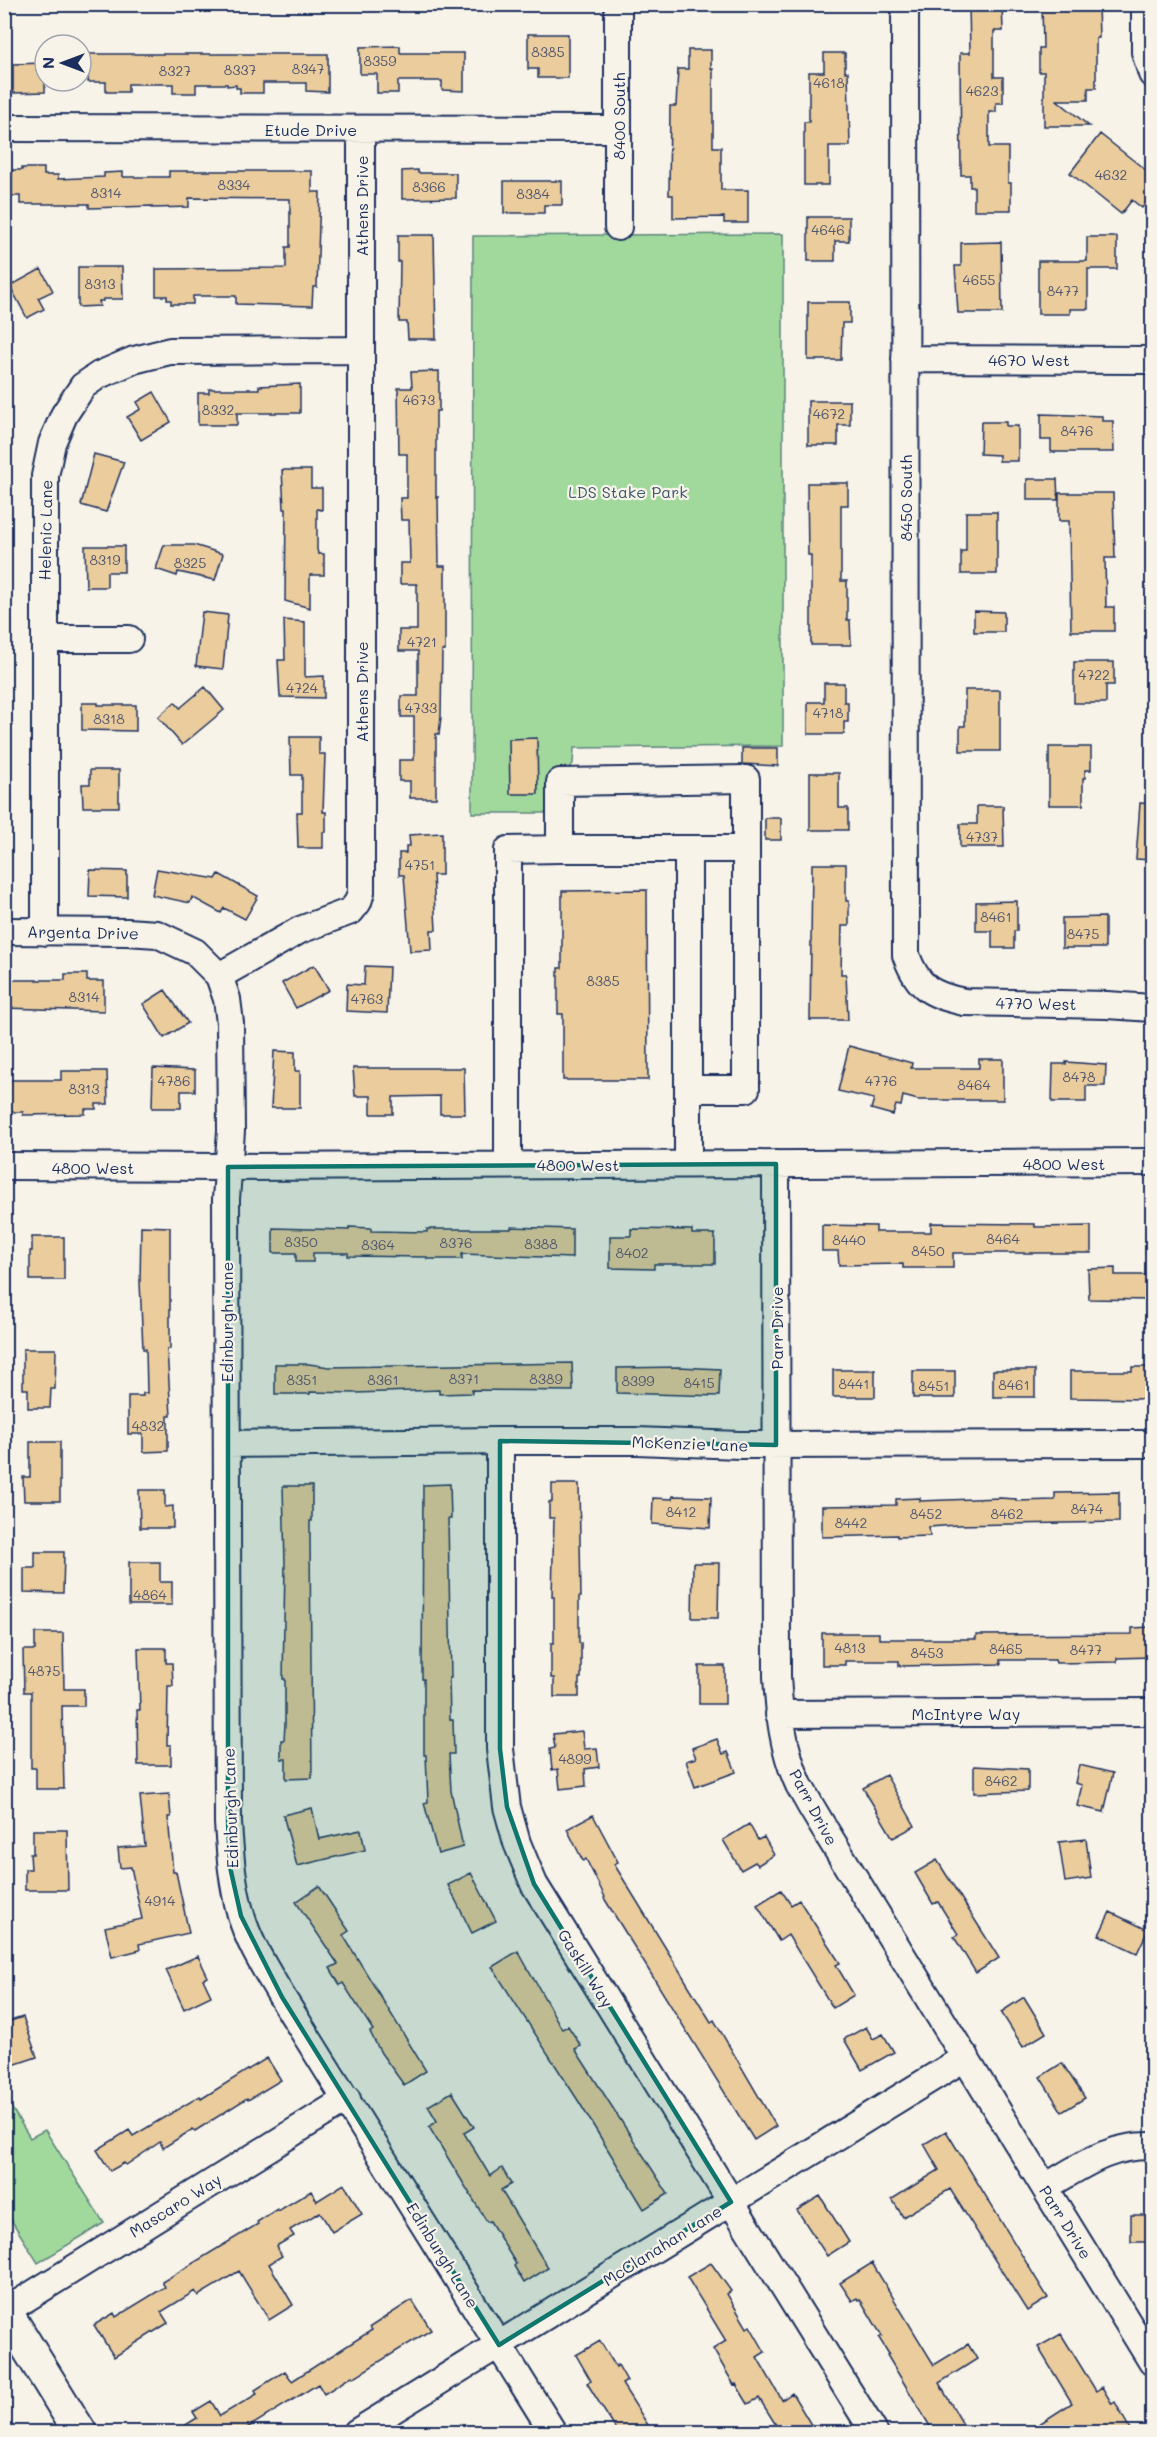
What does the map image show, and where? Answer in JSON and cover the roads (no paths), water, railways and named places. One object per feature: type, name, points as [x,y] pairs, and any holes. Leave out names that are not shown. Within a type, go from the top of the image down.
[{"type":"main road","points":[[5,2311],[80,2433]]},
{"type":"street","name":"8400 South","points":[[618,4],[618,227]]},
{"type":"street","name":"8450 South","points":[[905,4],[904,938],[906,955],[913,972],[923,986]]},
{"type":"street","points":[[1145,4],[1145,52],[1152,74]]},
{"type":"street","name":"Etude Drive","points":[[4,128],[618,129]]},
{"type":"street","name":"Athens Drive","points":[[219,976],[300,930],[351,911],[362,892],[361,129]]},
{"type":"street","name":"Helenic Lane","points":[[45,932],[45,476],[52,443],[64,415],[83,386],[99,375],[135,360],[170,351],[360,350]]},
{"type":"street","name":"4670 West","points":[[905,359],[1152,360]]},
{"type":"street","points":[[45,639],[129,639]]},
{"type":"street","points":[[560,849],[560,782],[746,779],[746,1089],[688,1089]]},
{"type":"street","points":[[688,849],[688,1164]]},
{"type":"street","points":[[508,1164],[508,850],[746,849]]},
{"type":"street","name":"Argenta Drive","points":[[4,931],[157,934],[195,952],[219,976]]},
{"type":"street","points":[[219,976],[227,999],[230,1023],[231,1131],[228,1167]]},
{"type":"street","name":"4770 West","points":[[923,986],[941,997],[964,1002],[1152,1008]]},
{"type":"street","name":"4800 West","points":[[4,1166],[1152,1162]]},
{"type":"street","name":"Parr Drive","points":[[776,1164],[777,1676],[779,1714],[788,1755],[798,1784],[822,1825],[1152,2362]]},
{"type":"street","name":"Edinburgh Lane","points":[[228,1167],[226,1199],[230,1867],[241,1917],[258,1955],[282,1997],[553,2433]]},
{"type":"street","name":"Gaskill Way","points":[[500,1441],[500,1749],[507,1807],[517,1842],[534,1884],[874,2433]]},
{"type":"street","name":"McKenzie Lane","points":[[227,1444],[636,1441],[776,1445],[1152,1444]]},
{"type":"street","name":"McIntyre Way","points":[[779,1714],[1152,1712]]},
{"type":"street","name":"McClanahan Lane","points":[[357,2433],[966,2057]]},
{"type":"street","name":"Mascaro Way","points":[[5,2311],[347,2099]]},
{"type":"street","points":[[1045,2187],[1108,2151],[1136,2146],[1152,2146]]},
{"type":"park label","name":"LDS Stake Park","points":[[628,491]]}]
